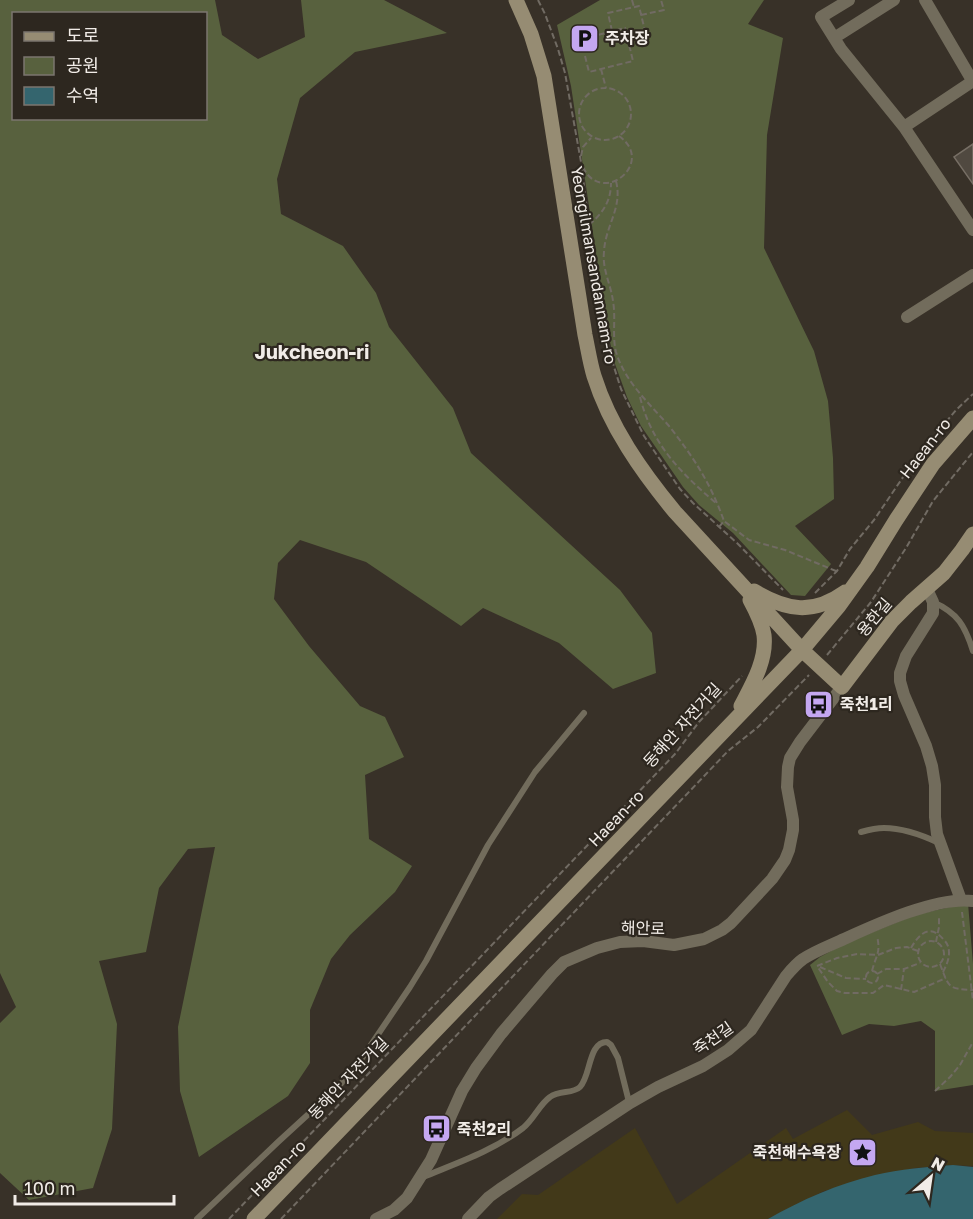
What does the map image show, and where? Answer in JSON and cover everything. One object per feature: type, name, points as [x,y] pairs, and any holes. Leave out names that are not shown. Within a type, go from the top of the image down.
[{"type":"street","name":"Yeongilmansandannam-ro","points":[[516,0],[531,34],[544,76],[587,346],[601,394],[633,455],[658,491],[802,650]]},
{"type":"street","points":[[849,0],[821,17],[834,38],[904,127],[973,230]]},
{"type":"street","points":[[834,38],[894,0]]},
{"type":"street","points":[[904,127],[973,81],[925,0]]},
{"type":"street","points":[[907,316],[973,275]]},
{"type":"street","name":"Haean-ro","points":[[254,1219],[802,650],[853,587],[933,464],[973,418]]},
{"type":"street","name":"용한길","points":[[842,687],[892,621],[911,602],[930,595],[973,534]]},
{"type":"street","points":[[742,584],[778,603],[799,608],[822,605],[853,587]]},
{"type":"street","points":[[731,725],[754,680],[764,649],[761,623],[742,584]]},
{"type":"street","points":[[930,595],[933,613],[906,656],[900,673],[900,681],[926,746],[934,776],[935,817],[939,843],[967,900]]},
{"type":"street","points":[[802,650],[842,687]]},
{"type":"street","name":"해안로","points":[[376,1219],[394,1210],[407,1198],[438,1146],[462,1091],[476,1068],[501,1034],[564,962],[597,948],[620,942],[643,941],[674,945],[704,939],[731,923],[772,879],[785,860],[793,830],[787,787],[790,759],[800,742],[842,687]]},
{"type":"street","name":"죽천길","points":[[468,1219],[500,1189],[630,1103],[716,1059],[736,1044],[751,1030],[786,976],[805,958],[830,945],[915,911],[937,904],[967,900]]},
{"type":"lane","points":[[930,595],[956,615],[962,623],[973,651]]},
{"type":"lane","points":[[197,1219],[338,1087],[358,1064],[410,987],[488,845],[535,772],[584,713]]},
{"type":"lane","points":[[861,832],[885,828],[911,832],[939,843]]},
{"type":"lane","points":[[421,1177],[476,1155],[512,1136],[533,1119],[548,1098],[559,1092],[580,1087],[595,1051],[603,1042],[607,1042],[615,1050],[630,1103]]},
{"type":"path","points":[[538,0],[558,49],[565,74],[581,162],[608,345],[621,388],[644,436],[680,489],[782,590]]},
{"type":"path","points":[[632,0],[634,8]]},
{"type":"path","points":[[642,15],[664,10],[661,0]]},
{"type":"path","points":[[612,31],[608,13],[639,6],[645,31],[626,35]]},
{"type":"path","points":[[585,56],[589,72],[633,61],[625,28],[598,35]]},
{"type":"path","points":[[601,69],[606,88]]},
{"type":"path","points":[[606,88],[622,95],[628,102],[631,119],[628,128],[619,136],[605,141],[592,137],[584,130],[580,122],[580,106],[590,93],[606,88]]},
{"type":"path","points":[[592,137],[583,147],[581,154],[584,171],[597,182],[611,183],[622,178],[628,172],[631,164],[632,155],[629,147],[619,136]]},
{"type":"path","points":[[616,181],[619,198],[603,253],[614,303],[616,352],[628,377],[639,394],[695,459],[719,505],[724,521],[749,540],[784,550],[837,571]]},
{"type":"path","points":[[589,225],[605,208],[609,200],[611,183]]},
{"type":"path","points":[[639,394],[648,421],[668,456],[683,474],[719,505]]},
{"type":"path","points":[[799,608],[800,601],[811,598],[837,571],[850,549],[874,520],[916,458],[956,410],[973,394]]},
{"type":"path","points":[[280,1219],[728,751],[758,727],[838,644],[871,602],[933,501],[973,452]]},
{"type":"path","points":[[719,527],[724,521]]},
{"type":"path","name":"동해안 자전거길","points":[[229,1219],[675,754],[699,722],[744,674]]},
{"type":"path","points":[[967,900],[973,1001]]},
{"type":"path","points":[[936,942],[939,918],[937,904]]},
{"type":"path","points":[[866,979],[878,955],[875,926]]},
{"type":"path","points":[[911,948],[923,934],[932,931],[938,933],[947,943],[949,952],[943,972]]},
{"type":"path","points":[[936,942],[943,947],[943,961],[937,967],[928,968],[918,960],[918,951],[922,944],[936,942]]},
{"type":"path","points":[[818,966],[837,958],[857,954],[878,955],[902,947],[918,951]]},
{"type":"path","points":[[805,958],[846,978],[866,979],[870,983],[877,980],[877,974]]},
{"type":"path","points":[[877,974],[886,969],[904,969],[921,963]]},
{"type":"path","points":[[940,964],[948,984],[958,990],[972,990]]},
{"type":"path","points":[[818,966],[832,987],[845,993],[873,993],[884,986],[914,993],[946,978]]},
{"type":"path","points":[[901,990],[904,969]]},
{"type":"path","points":[[872,970],[877,974]]},
{"type":"path","points":[[935,1091],[950,1077],[973,1042]]},
{"type":"green space","points":[[0,0],[215,0],[222,35],[258,59],[305,37],[301,0],[384,0],[447,33],[355,52],[300,98],[277,179],[281,214],[343,246],[376,293],[389,327],[453,408],[471,453],[620,590],[652,633],[656,673],[613,689],[559,643],[483,608],[461,626],[366,562],[300,540],[278,563],[274,599],[309,646],[360,706],[385,717],[404,757],[365,775],[369,839],[412,866],[395,892],[350,935],[331,959],[310,1010],[310,1063],[288,1096],[199,1157],[180,1091],[178,1027],[215,847],[188,849],[159,888],[146,952],[99,961],[117,1024],[112,1129],[93,1188],[29,1200],[0,1173],[0,1023],[16,1007],[0,973]]},
{"type":"green space","points":[[600,0],[764,0],[748,24],[783,38],[767,135],[764,248],[814,351],[828,401],[833,458],[834,499],[795,526],[831,564],[805,596],[791,595],[733,533],[699,505],[683,487],[641,426],[615,364],[608,333],[571,86],[557,25]]},
{"type":"green space","points":[[968,903],[973,964],[973,1085],[935,1091],[935,1031],[921,1021],[894,1026],[869,1024],[842,1035],[810,965],[846,943],[915,915]]},
{"type":"sand","name":"죽천해수욕장","points":[[847,1110],[872,1135],[918,1122],[935,1131],[973,1133],[973,1166],[915,1168],[824,1191],[768,1219],[497,1219],[522,1194],[538,1195],[635,1128],[677,1204],[786,1128],[793,1139]]},
{"type":"water","points":[[953,1165],[973,1167],[973,1219],[768,1219],[793,1205],[847,1183],[884,1173]]},
{"type":"building","points":[[973,144],[973,184],[954,157]]},
{"type":"place","name":"주차장","points":[[584,38]]},
{"type":"place","name":"죽천1리","points":[[819,704]]},
{"type":"place","name":"죽천2리","points":[[436,1129]]},
{"type":"place","name":"죽천해수욕장","points":[[862,1152]]},
{"type":"district","name":"Jukcheon-ri","points":[[312,352]]}]
